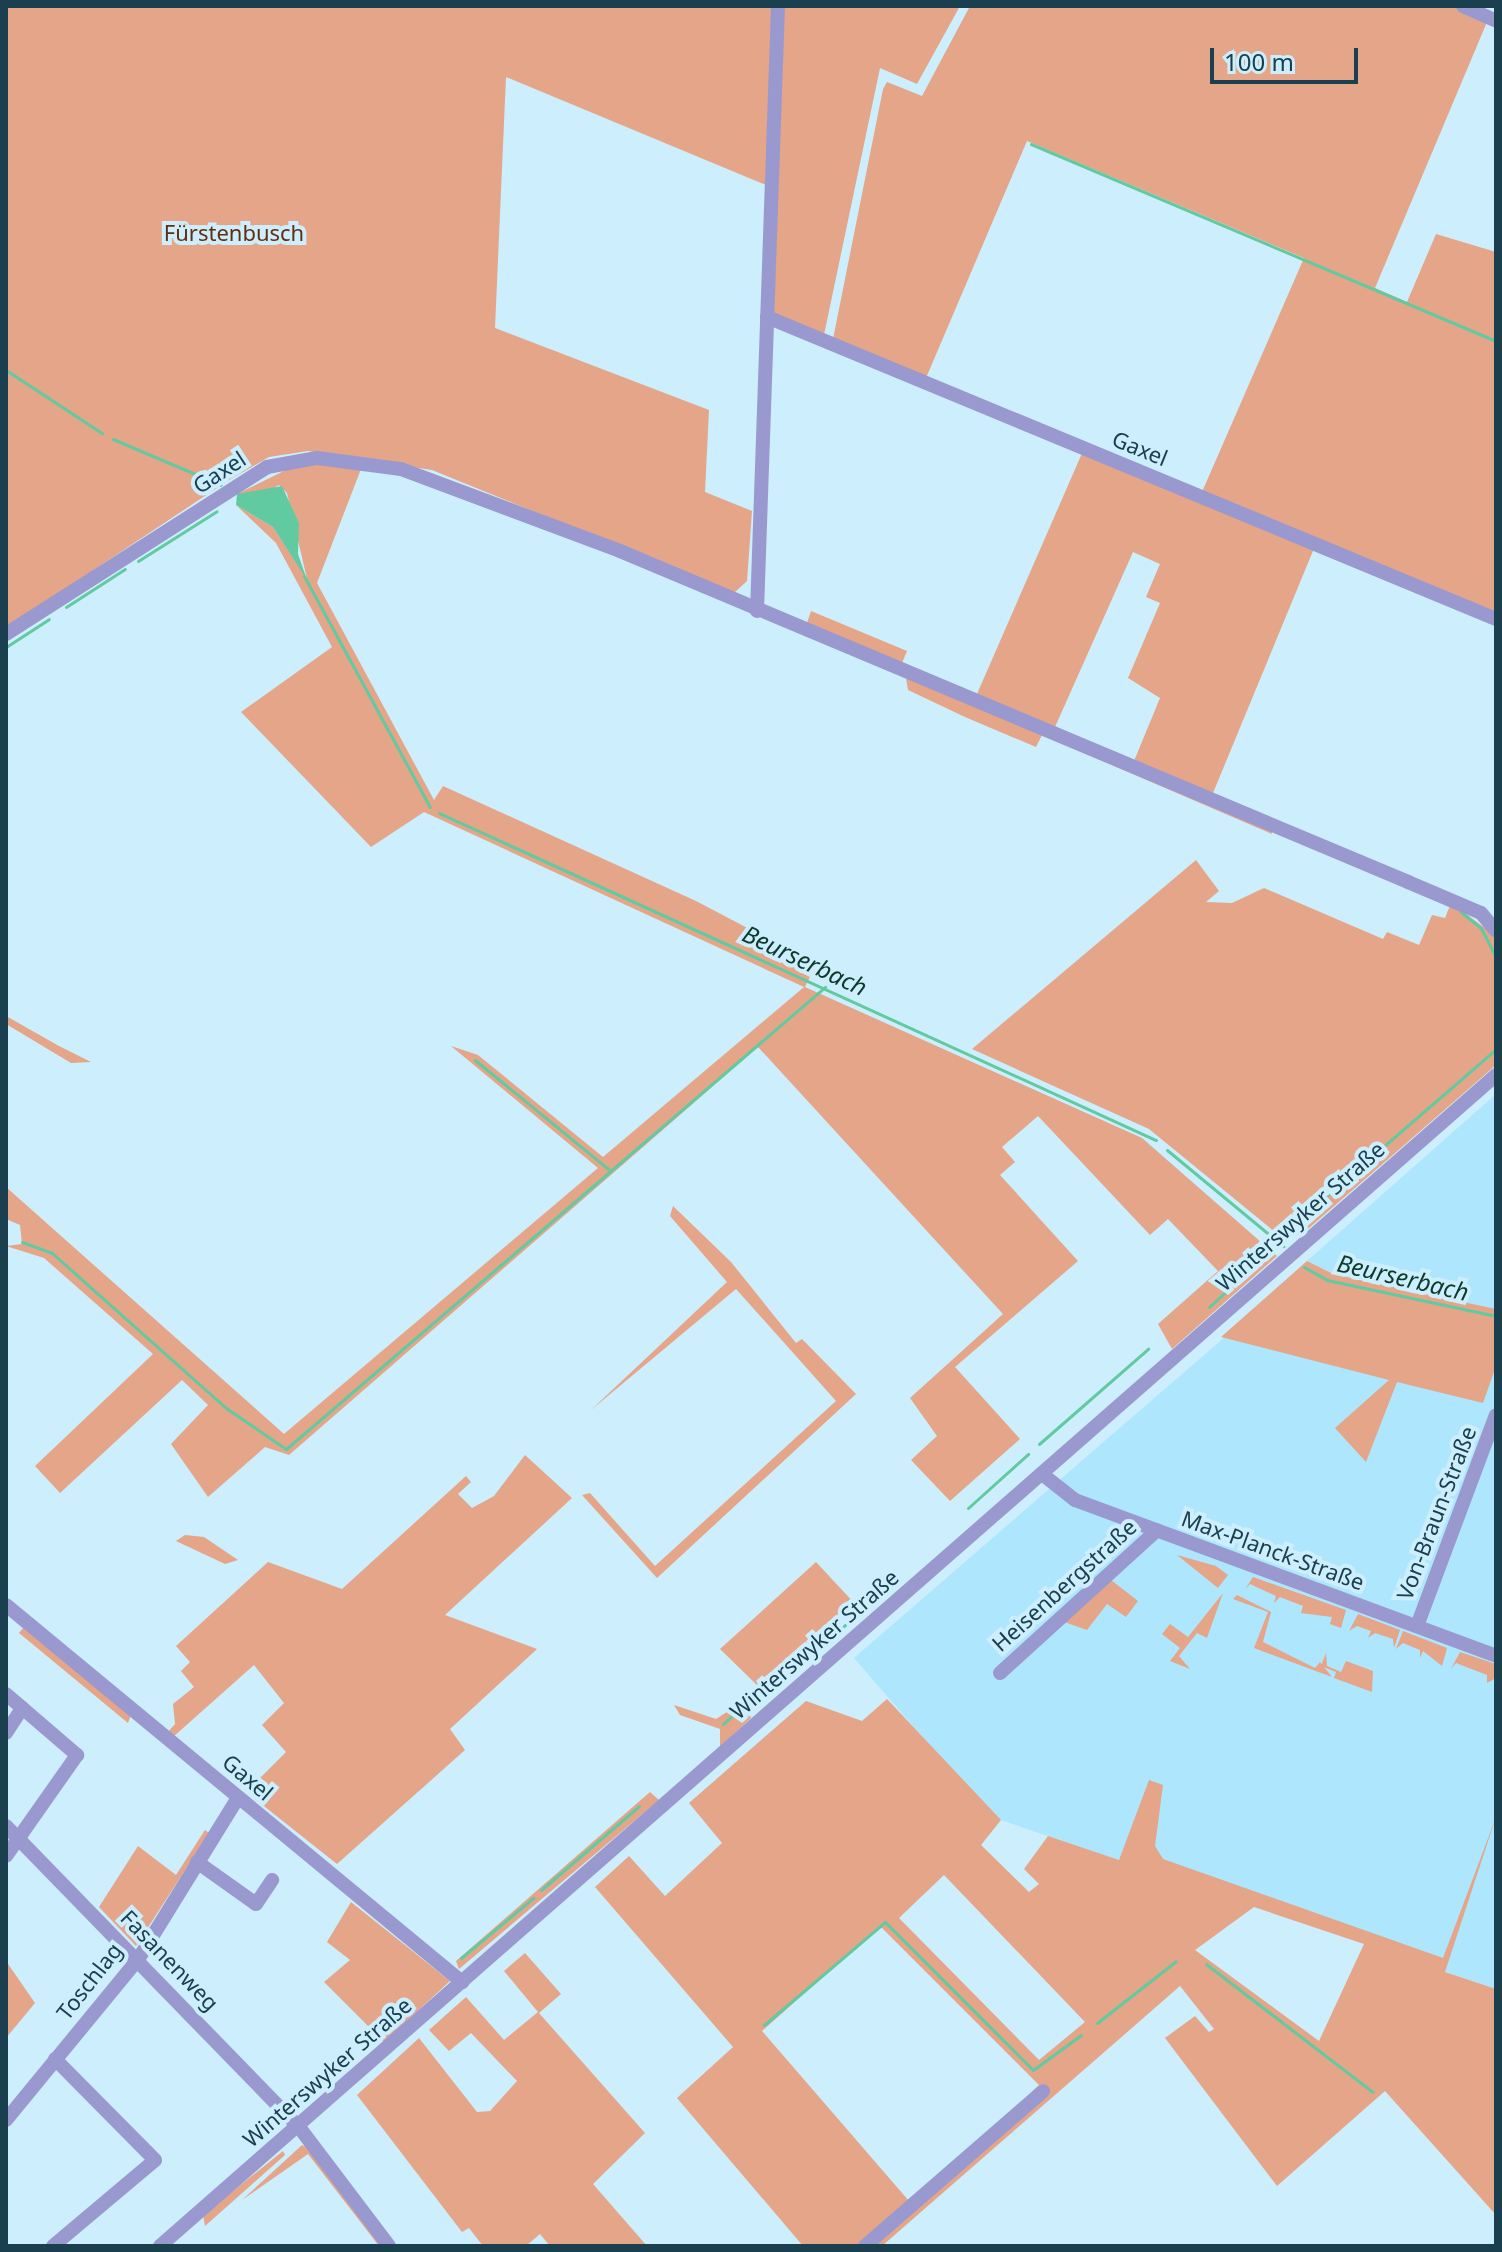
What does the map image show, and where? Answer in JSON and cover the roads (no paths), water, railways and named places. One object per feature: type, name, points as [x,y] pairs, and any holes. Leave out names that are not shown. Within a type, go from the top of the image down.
[{"type":"street","points":[[757,611],[778,6]]},
{"type":"street","points":[[1463,6],[1496,21]]},
{"type":"street","name":"Gaxel","points":[[767,317],[1496,619]]},
{"type":"street","name":"Gaxel","points":[[6,634],[290,458],[401,469],[484,497],[1470,908],[1496,931]]},
{"type":"street","name":"Winterswyker Straße","points":[[160,2246],[1496,1075]]},
{"type":"street","name":"Von-Braun-Straße","points":[[1417,1626],[1496,1415]]},
{"type":"street","name":"Max-Planck-Straße","points":[[1042,1474],[1075,1500],[1496,1656]]},
{"type":"street","name":"Heisenbergstraße","points":[[1000,1673],[1157,1530]]},
{"type":"street","name":"Gaxel","points":[[6,1605],[462,1982]]},
{"type":"street","points":[[6,1694],[77,1755],[21,1841],[6,1856]]},
{"type":"street","points":[[6,1733],[22,1708]]},
{"type":"street","name":"Toschlag","points":[[6,2120],[139,1958],[238,1798]]},
{"type":"street","name":"Fasanenweg","points":[[6,1826],[139,1958],[299,2127],[389,2246]]},
{"type":"street","points":[[197,1862],[256,1904],[272,1880]]},
{"type":"street","points":[[53,2246],[155,2160],[55,2059]]},
{"type":"street","points":[[865,2246],[1043,2091]]},
{"type":"waterway","points":[[1031,144],[1496,341]]},
{"type":"waterway","name":"Beurserbach","points":[[6,370],[102,433]]},
{"type":"waterway","name":"Beurserbach","points":[[113,439],[221,485]]},
{"type":"waterway","points":[[138,561],[217,511]]},
{"type":"waterway","points":[[66,607],[125,569]]},
{"type":"waterway","name":"Beurserbach","points":[[304,576],[430,807]]},
{"type":"waterway","points":[[6,647],[49,619]]},
{"type":"waterway","name":"Beurserbach","points":[[439,813],[1156,1140]]},
{"type":"waterway","points":[[1461,912],[1481,928],[1496,957]]},
{"type":"waterway","points":[[22,1242],[52,1253],[226,1408],[286,1449],[825,987]]},
{"type":"waterway","points":[[1287,1230],[1496,1049]]},
{"type":"waterway","points":[[475,1060],[608,1169]]},
{"type":"waterway","name":"Beurserbach","points":[[1167,1150],[1283,1246]]},
{"type":"waterway","points":[[1209,1307],[1268,1253]]},
{"type":"waterway","name":"Beurserbach","points":[[1304,1267],[1327,1280],[1496,1316]]},
{"type":"waterway","points":[[1039,1444],[1148,1349]]},
{"type":"waterway","points":[[968,1508],[1028,1454]]},
{"type":"waterway","points":[[765,1696],[898,1578]]},
{"type":"waterway","points":[[723,1724],[746,1703]]},
{"type":"waterway","points":[[541,1890],[639,1806]]},
{"type":"waterway","points":[[461,1958],[533,1898]]},
{"type":"waterway","points":[[764,2025],[885,1922],[1033,2070],[1081,2035]]},
{"type":"waterway","points":[[1097,2023],[1176,1961]]},
{"type":"waterway","points":[[1206,1964],[1373,2092]]},
{"type":"park label","name":"Fürstenbusch","points":[[234,233]]}]
